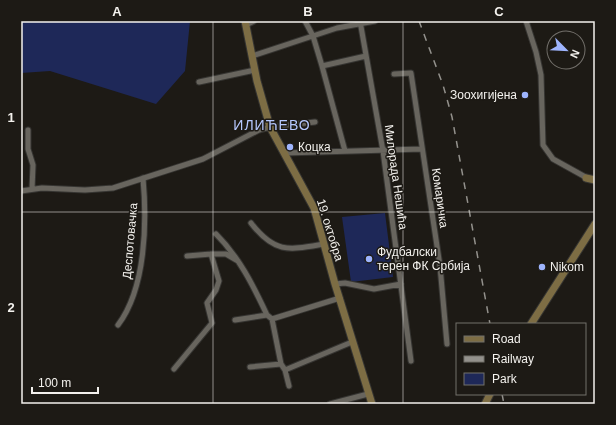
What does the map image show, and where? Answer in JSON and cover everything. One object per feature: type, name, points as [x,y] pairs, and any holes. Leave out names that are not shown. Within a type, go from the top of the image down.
[{"type":"street","points":[[245,23],[254,21]]},
{"type":"street","points":[[305,21],[313,36],[345,151]]},
{"type":"street","points":[[252,56],[360,22],[375,21]]},
{"type":"street","points":[[526,21],[542,76],[543,145],[553,159],[586,178],[595,181]]},
{"type":"street","name":"Милорада Нешића","points":[[360,22],[383,151],[411,361]]},
{"type":"street","name":"19. октобра","points":[[245,23],[255,70],[270,127],[314,208],[352,342],[372,404]]},
{"type":"street","points":[[322,66],[366,56]]},
{"type":"street","points":[[199,82],[255,70]]},
{"type":"street","name":"Комаричка","points":[[394,74],[411,73],[440,266],[447,344]]},
{"type":"street","points":[[21,191],[32,189],[100,190],[114,188],[203,159],[246,136],[270,127],[315,122]]},
{"type":"street","points":[[28,130],[28,149],[33,165],[32,189]]},
{"type":"street","points":[[285,153],[422,149]]},
{"type":"street","name":"Деспотовачка","points":[[118,325],[132,300],[140,266],[146,206],[143,178]]},
{"type":"street","points":[[251,223],[261,236],[278,248],[291,249],[324,244]]},
{"type":"street","points":[[532,323],[595,224]]},
{"type":"street","points":[[589,234],[595,230]]},
{"type":"street","points":[[216,234],[230,248],[248,275],[267,315],[272,319],[281,364],[285,370],[288,386]]},
{"type":"street","points":[[174,369],[212,323],[207,303],[216,290],[219,281],[211,254]]},
{"type":"street","points":[[187,256],[226,254],[238,261]]},
{"type":"street","points":[[335,284],[345,282],[374,289],[401,284]]},
{"type":"street","points":[[272,319],[340,298]]},
{"type":"street","points":[[235,320],[267,315]]},
{"type":"street","points":[[285,370],[352,342]]},
{"type":"street","points":[[250,367],[281,364]]},
{"type":"street","points":[[330,404],[368,394]]},
{"type":"street","points":[[485,404],[490,395]]},
{"type":"green space","points":[[21,21],[190,21],[185,71],[156,104],[50,71],[21,73]]},
{"type":"green space","name":"Фудбалски терен ФК Србија","points":[[385,213],[393,277],[351,282],[342,217]]},
{"type":"railway","points":[[419,21],[443,85],[452,117],[490,323]]},
{"type":"railway","points":[[502,395],[504,404]]},
{"type":"place","name":"Зоохигијена","points":[[525,95]]},
{"type":"place","name":"Коцка","points":[[290,147]]},
{"type":"place","name":"Фудбалски терен ФК Србија","points":[[369,259]]},
{"type":"place","name":"Nikom","points":[[542,267]]},
{"type":"district","name":"ИЛИЋЕВО","points":[[272,125]]}]
